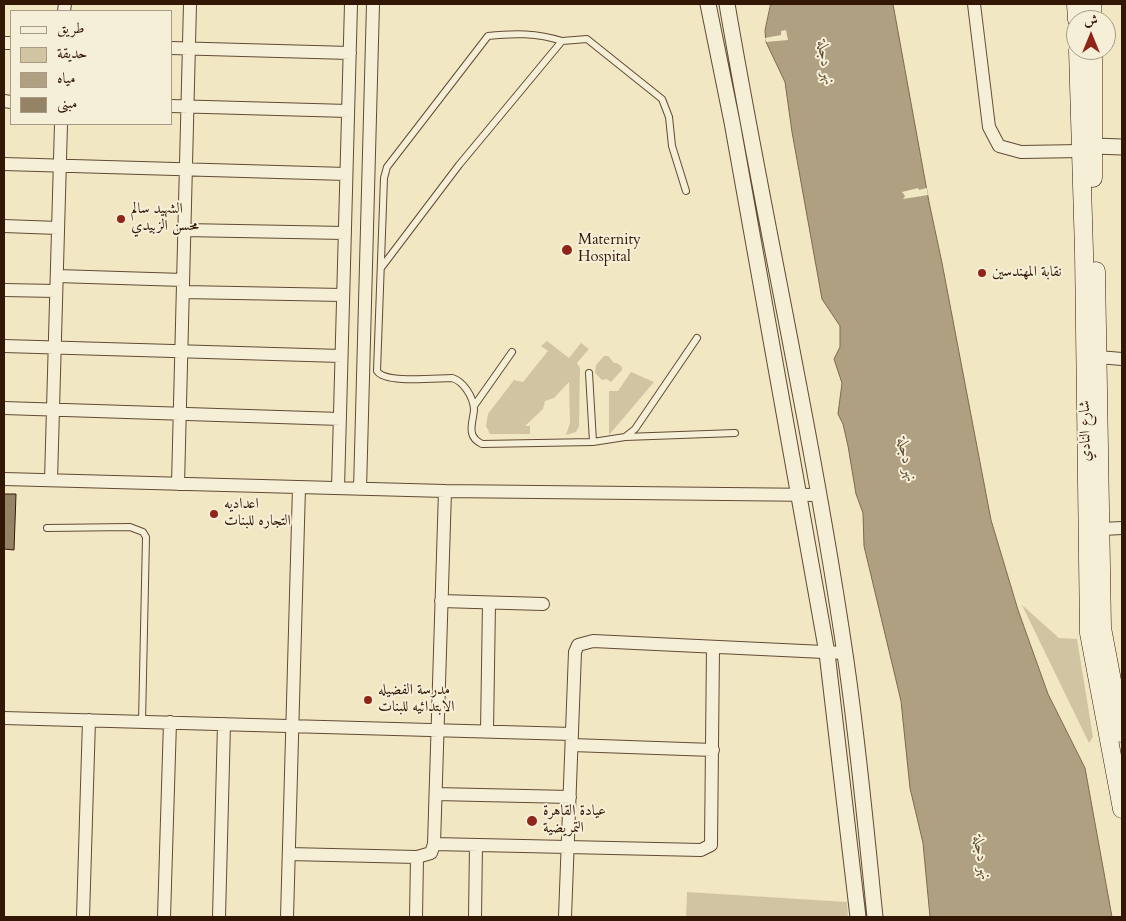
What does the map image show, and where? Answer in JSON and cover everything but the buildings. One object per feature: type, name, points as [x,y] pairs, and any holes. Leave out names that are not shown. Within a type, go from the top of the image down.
[{"type":"main road","name":"شارع النادي","points":[[1079,60],[1088,148],[1098,357],[1102,628],[1122,734]]},
{"type":"main road","name":"شارع النادي","points":[[1092,60],[1088,148],[1089,633],[1122,808]]},
{"type":"street","points":[[178,484],[190,4]]},
{"type":"street","points":[[338,488],[351,4]]},
{"type":"street","points":[[360,489],[373,4]]},
{"type":"street","points":[[708,4],[732,122],[827,653],[858,917]]},
{"type":"street","points":[[727,4],[819,495],[845,653],[863,789],[875,917]]},
{"type":"street","points":[[974,4],[989,127],[999,146],[1021,152],[1122,147]]},
{"type":"street","points":[[172,48],[350,53]]},
{"type":"street","points":[[172,106],[348,111]]},
{"type":"street","points":[[51,480],[61,125]]},
{"type":"street","points":[[348,131],[370,132]]},
{"type":"street","points":[[4,164],[346,174]]},
{"type":"street","points":[[4,226],[58,228]]},
{"type":"street","points":[[184,230],[345,233]]},
{"type":"street","points":[[56,276],[183,286],[343,295]]},
{"type":"street","points":[[4,290],[56,291]]},
{"type":"street","points":[[4,346],[342,356]]},
{"type":"street","points":[[1098,357],[1122,359]]},
{"type":"street","points":[[4,408],[340,419]]},
{"type":"street","points":[[4,479],[445,491],[819,495]]},
{"type":"street","points":[[287,917],[299,487]]},
{"type":"street","points":[[288,854],[417,857],[431,853],[434,844],[436,794],[445,491]]},
{"type":"street","points":[[1102,529],[1122,528]]},
{"type":"street","points":[[441,601],[543,604]]},
{"type":"street","points":[[487,731],[490,602]]},
{"type":"street","points":[[565,917],[569,847],[574,652],[578,645],[593,641],[845,653]]},
{"type":"street","points":[[434,844],[706,849],[712,845],[713,647]]},
{"type":"street","points":[[4,718],[487,731],[572,740],[713,750]]},
{"type":"street","points":[[83,917],[89,720]]},
{"type":"street","points":[[170,722],[164,917],[170,917]]},
{"type":"street","points":[[219,917],[224,724]]},
{"type":"street","points":[[436,794],[570,797]]},
{"type":"street","points":[[475,917],[476,845]]},
{"type":"street","points":[[416,917],[417,857]]},
{"type":"lane","points":[[686,191],[672,146],[669,117],[662,99],[588,39],[562,41],[544,35],[514,33],[488,36],[387,166],[384,178],[376,364],[379,375],[396,379],[452,378],[459,380],[474,406],[472,433],[476,441],[482,444],[593,442],[625,437],[736,433]]},
{"type":"lane","points":[[381,269],[459,164],[562,41]]},
{"type":"lane","points":[[625,437],[635,429],[696,338]]},
{"type":"lane","points":[[474,406],[512,352]]},
{"type":"lane","points":[[589,373],[593,442]]},
{"type":"lane","points":[[47,528],[130,527],[143,532],[146,537],[142,722]]},
{"type":"green space","points":[[547,341],[569,358],[581,343],[589,349],[577,363],[580,368],[579,426],[576,432],[566,435],[570,423],[569,382],[554,398],[545,401],[543,409],[525,426],[530,426],[530,434],[490,434],[486,426],[488,414],[514,380],[523,382],[548,351],[541,346]]},
{"type":"green space","points":[[604,356],[608,356],[614,363],[622,367],[622,370],[611,382],[607,379],[602,380],[595,373],[596,365]]},
{"type":"green space","points":[[631,372],[654,382],[609,435],[609,391],[618,391]]},
{"type":"green space","points":[[1022,605],[1059,638],[1077,639],[1093,737],[1089,743]]},
{"type":"green space","points":[[687,892],[847,902],[848,917],[686,917]]},
{"type":"water","name":"نهر دجلة","points":[[771,4],[893,4],[929,202],[991,520],[1018,610],[1048,694],[1085,768],[1112,917],[930,917],[923,843],[910,788],[901,701],[864,546],[863,513],[856,494],[843,424],[838,414],[842,383],[834,359],[840,347],[840,326],[822,299],[792,132],[785,82],[766,42],[765,31]]},
{"type":"pier","points":[[786,30],[788,40],[766,42],[765,38],[781,35],[781,31]]},
{"type":"pier","points":[[918,188],[919,190],[927,188],[928,195],[903,199],[905,196],[902,192]]},
{"type":"place","name":"الشهيد سالم محسن الزبيدي","points":[[121,219]]},
{"type":"place","name":"Maternity Hospital","points":[[567,250]]},
{"type":"place","name":"نقابة المهندسين","points":[[982,273]]},
{"type":"place","name":"اعداديه التجاره للبنات","points":[[214,514]]},
{"type":"place","name":"مدرسة الفضيله الابتدائيه للبنات","points":[[368,700]]},
{"type":"place","name":"عيادة القاهرة التمريضية","points":[[532,821]]}]
